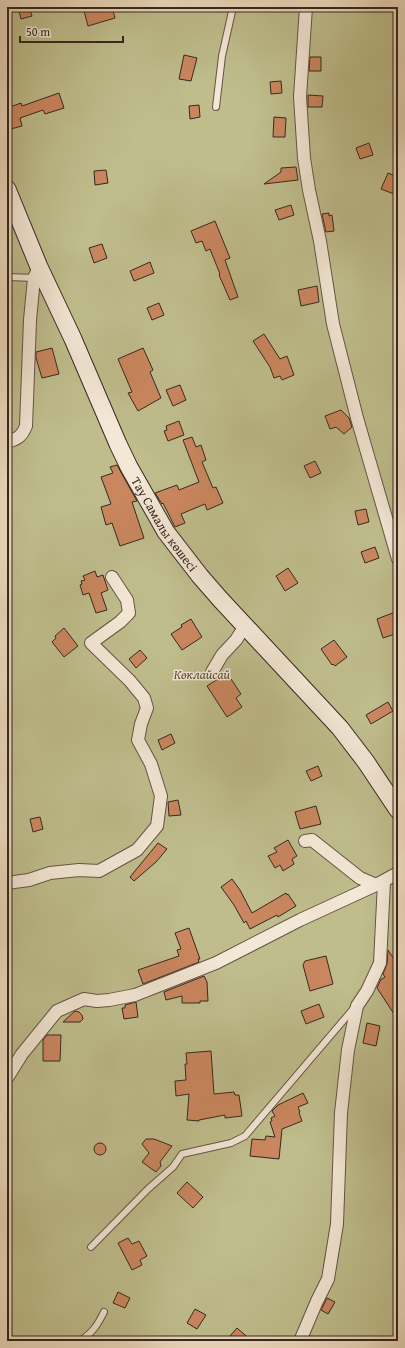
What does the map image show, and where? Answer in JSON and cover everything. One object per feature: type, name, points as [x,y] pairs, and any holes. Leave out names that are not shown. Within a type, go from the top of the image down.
[{"type":"street","points":[[306,7],[300,97],[304,158],[309,190],[320,241],[333,324],[356,418],[398,559]]},
{"type":"street","name":"Тау Самалы көшесі","points":[[7,189],[39,274],[73,340],[118,444],[166,532],[200,576],[340,728],[366,762],[398,810]]},
{"type":"street","points":[[7,442],[17,439],[22,435],[26,426],[30,320],[39,274]]},
{"type":"street","points":[[7,883],[29,880],[50,873],[79,870],[99,871],[137,850],[156,826],[161,796],[150,764],[138,740],[141,724],[147,708],[144,698],[130,681],[91,642],[120,622],[129,613],[127,600],[112,577]]},
{"type":"street","points":[[212,672],[222,655],[236,640],[245,626]]},
{"type":"street","points":[[305,841],[312,840],[360,878],[380,883]]},
{"type":"street","points":[[7,1078],[22,1054],[57,1011],[84,999],[97,1001],[135,995],[216,963],[300,920],[380,883],[398,873]]},
{"type":"street","points":[[300,1341],[328,1279],[337,1224],[341,1113],[348,1050],[357,1006],[380,963],[380,883]]},
{"type":"lane","points":[[216,107],[222,56],[233,7]]},
{"type":"lane","points":[[7,277],[39,274]]},
{"type":"lane","points":[[91,1247],[148,1189],[173,1167],[182,1154],[231,1143],[245,1136],[357,1006]]},
{"type":"lane","points":[[80,1341],[90,1334],[96,1327],[104,1312]]},
{"type":"green space","name":"Көклайсай","points":[[7,7],[398,7],[398,1341],[7,1341]]},
{"type":"building","points":[[18,7],[29,7],[32,16],[21,19]]},
{"type":"building","points":[[83,7],[112,7],[115,18],[88,26]]},
{"type":"building","points":[[184,55],[197,58],[191,81],[179,79]]},
{"type":"building","points":[[310,57],[321,57],[321,71],[309,71]]},
{"type":"building","points":[[281,81],[282,93],[271,94],[270,82]]},
{"type":"building","points":[[59,93],[64,108],[45,114],[43,110],[20,118],[22,126],[7,130],[7,108],[21,103],[22,106]]},
{"type":"building","points":[[308,95],[323,96],[322,107],[308,107]]},
{"type":"building","points":[[199,105],[200,117],[190,119],[189,106]]},
{"type":"building","points":[[274,117],[286,118],[285,137],[273,137]]},
{"type":"building","points":[[369,143],[373,155],[360,159],[356,148]]},
{"type":"building","points":[[296,167],[298,180],[264,184],[281,172],[281,168]]},
{"type":"building","points":[[106,170],[108,183],[95,185],[94,171]]},
{"type":"building","points":[[388,173],[398,177],[398,183],[394,194],[381,189]]},
{"type":"building","points":[[291,205],[294,215],[279,220],[275,210]]},
{"type":"building","points":[[329,213],[329,216],[332,215],[334,231],[326,232],[322,214]]},
{"type":"building","points":[[215,221],[230,258],[225,260],[238,297],[230,300],[210,249],[206,251],[202,241],[196,243],[191,231]]},
{"type":"building","points":[[102,244],[107,258],[94,263],[89,248]]},
{"type":"building","points":[[150,262],[154,273],[134,281],[130,271]]},
{"type":"building","points":[[317,286],[319,302],[301,306],[298,290]]},
{"type":"building","points":[[159,303],[164,315],[152,320],[147,308]]},
{"type":"building","points":[[264,334],[280,359],[287,356],[294,375],[282,380],[280,376],[274,378],[270,367],[253,341]]},
{"type":"building","points":[[52,348],[59,374],[42,378],[36,358],[36,352]]},
{"type":"building","points":[[143,348],[153,370],[150,372],[161,398],[138,411],[128,393],[132,392],[118,359]]},
{"type":"building","points":[[180,385],[186,400],[173,406],[166,390]]},
{"type":"building","points":[[341,410],[349,418],[352,427],[344,434],[336,427],[330,429],[325,416]]},
{"type":"building","points":[[179,421],[184,435],[168,441],[164,431],[167,430],[166,426]]},
{"type":"building","points":[[192,437],[196,447],[201,445],[206,460],[202,462],[213,488],[216,487],[223,503],[207,510],[205,504],[181,514],[185,523],[175,527],[163,503],[162,504],[155,493],[177,485],[179,490],[199,482],[183,440]]},
{"type":"building","points":[[315,461],[321,473],[310,478],[304,466]]},
{"type":"building","points":[[117,465],[137,501],[132,502],[144,538],[120,546],[112,523],[106,525],[101,507],[111,504],[101,477],[113,473],[110,467]]},
{"type":"building","points":[[366,509],[369,522],[358,525],[355,511]]},
{"type":"building","points":[[375,547],[379,558],[365,563],[361,552]]},
{"type":"building","points":[[288,568],[298,583],[285,591],[276,576]]},
{"type":"building","points":[[95,571],[97,577],[103,575],[108,590],[101,593],[107,610],[96,613],[89,593],[83,595],[80,585],[82,584],[81,581],[85,580],[83,576]]},
{"type":"building","points":[[398,611],[398,633],[383,638],[377,619]]},
{"type":"building","points":[[191,619],[202,637],[182,650],[171,634]]},
{"type":"building","points":[[64,628],[78,646],[64,657],[52,642],[56,638],[55,636]]},
{"type":"building","points":[[334,640],[347,657],[335,666],[333,664],[332,665],[321,649]]},
{"type":"building","points":[[140,650],[147,658],[136,668],[129,659]]},
{"type":"building","points":[[227,673],[241,694],[236,698],[242,707],[227,717],[207,686]]},
{"type":"building","points":[[388,702],[393,711],[371,724],[366,715]]},
{"type":"building","points":[[171,734],[175,743],[162,750],[158,740]]},
{"type":"building","points":[[318,766],[322,776],[311,781],[306,771]]},
{"type":"building","points":[[178,800],[181,815],[169,816],[168,802]]},
{"type":"building","points":[[316,806],[321,824],[300,829],[295,812]]},
{"type":"building","points":[[40,817],[43,829],[33,832],[30,819]]},
{"type":"building","points":[[288,840],[297,856],[292,859],[294,864],[283,871],[280,865],[275,868],[268,856],[277,852],[274,848]]},
{"type":"building","points":[[158,843],[167,849],[156,862],[134,881],[130,877]]},
{"type":"building","points":[[232,879],[240,890],[252,913],[286,893],[296,906],[278,917],[277,915],[250,929],[246,921],[244,923],[234,905],[221,887]]},
{"type":"building","points":[[189,928],[200,959],[198,959],[199,962],[143,984],[138,970],[179,956],[177,950],[181,949],[175,933]]},
{"type":"building","points":[[388,950],[398,965],[398,989],[393,993],[398,1000],[398,1020],[377,988],[381,979],[385,977],[383,974],[387,964]]},
{"type":"building","points":[[326,956],[333,984],[310,991],[303,965],[305,961]]},
{"type":"building","points":[[204,976],[207,982],[208,1001],[200,1001],[200,1003],[182,1003],[182,996],[166,1000],[164,992]]},
{"type":"building","points":[[136,1002],[138,1017],[124,1019],[122,1008],[125,1008],[125,1005]]},
{"type":"building","points":[[319,1004],[324,1017],[306,1024],[301,1011]]},
{"type":"building","points":[[75,1011],[82,1015],[83,1019],[80,1022],[63,1022]]},
{"type":"building","points":[[367,1023],[380,1026],[376,1046],[363,1043]]},
{"type":"building","points":[[47,1035],[61,1035],[60,1061],[43,1061],[43,1040]]},
{"type":"building","points":[[211,1051],[214,1094],[234,1092],[235,1095],[239,1095],[242,1116],[225,1118],[225,1115],[199,1121],[187,1120],[189,1094],[176,1096],[175,1081],[186,1080],[186,1053]]},
{"type":"building","points":[[303,1093],[308,1103],[298,1107],[302,1121],[282,1129],[279,1159],[250,1156],[252,1139],[265,1140],[266,1136],[275,1137],[270,1122],[272,1121],[271,1118],[275,1116],[272,1111],[278,1105]]},
{"type":"building","points":[[146,1139],[154,1139],[172,1146],[160,1162],[161,1166],[156,1172],[142,1162],[149,1153],[142,1144]]},
{"type":"building","points":[[98,1143],[102,1143],[106,1149],[102,1155],[98,1155],[94,1151],[94,1147]]},
{"type":"building","points":[[187,1182],[203,1197],[193,1208],[177,1193]]},
{"type":"building","points":[[128,1238],[132,1244],[139,1241],[147,1256],[140,1260],[142,1265],[132,1270],[118,1243]]},
{"type":"building","points":[[118,1292],[130,1298],[125,1308],[113,1303]]},
{"type":"building","points":[[327,1298],[335,1302],[328,1314],[321,1310]]},
{"type":"building","points":[[195,1309],[206,1315],[197,1329],[187,1323]]},
{"type":"building","points":[[237,1328],[252,1341],[235,1341],[230,1336]]}]
